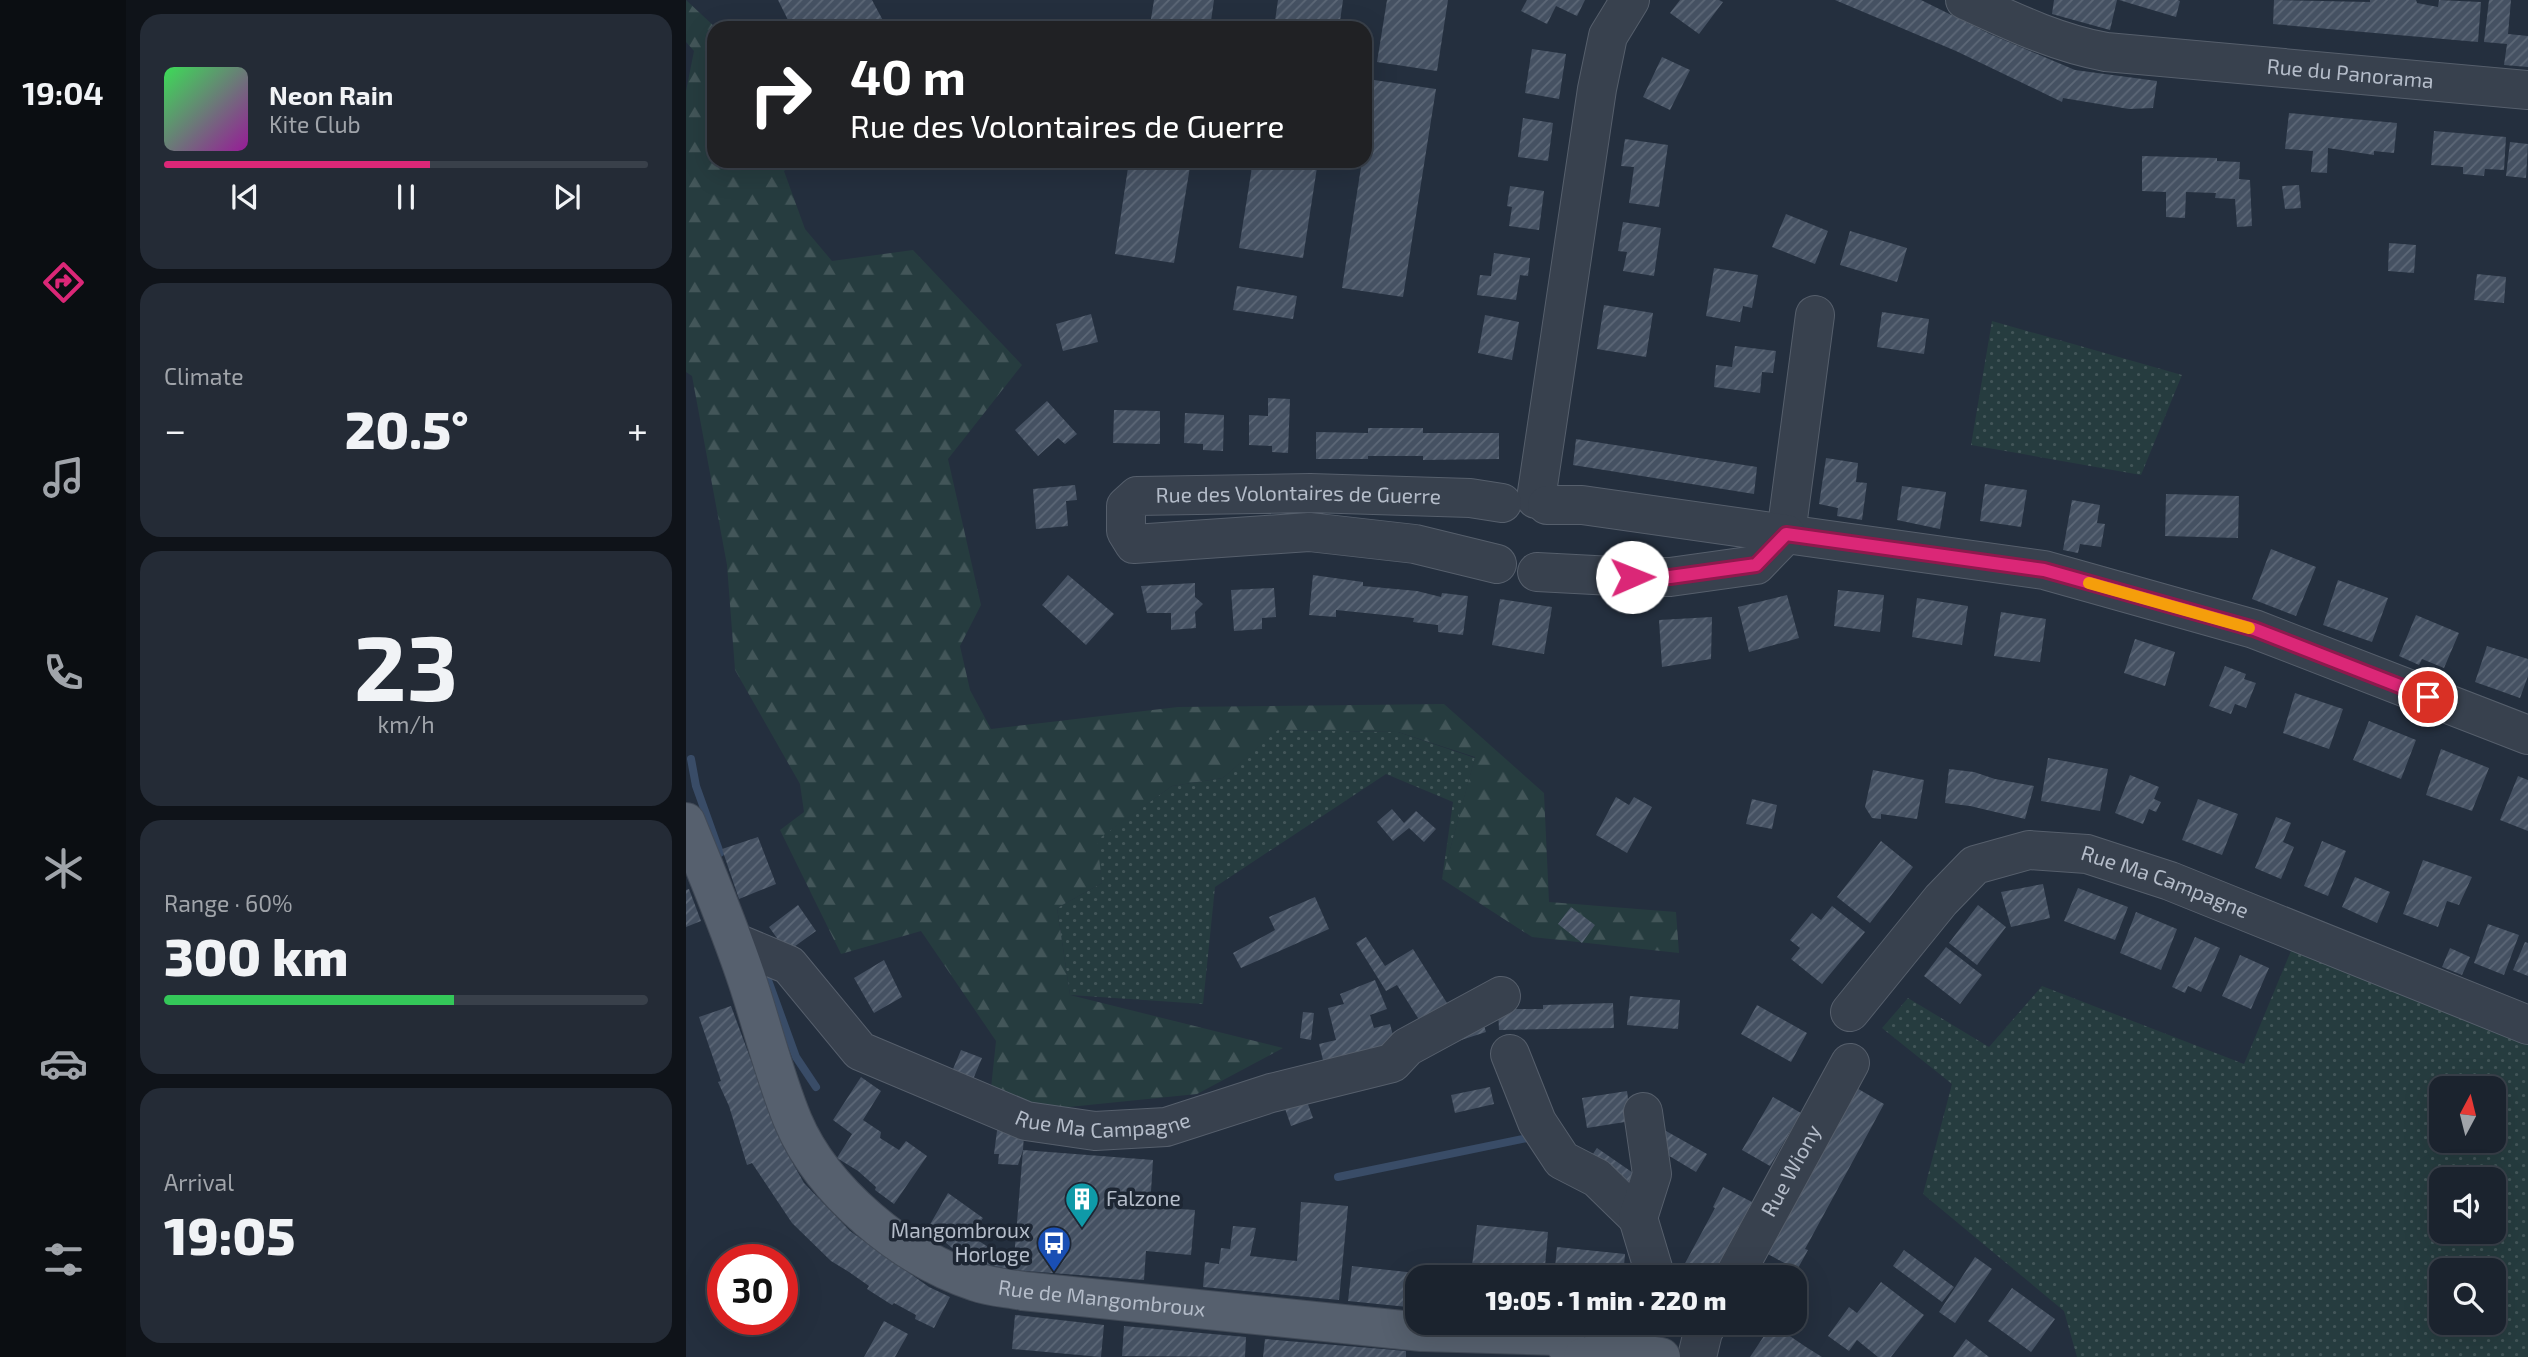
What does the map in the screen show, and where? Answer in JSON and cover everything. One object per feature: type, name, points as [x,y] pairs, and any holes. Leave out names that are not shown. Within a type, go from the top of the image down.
[{"type":"main road","name":"Rue de Mangombroux","points":[[686,822],[734,942],[794,1122],[820,1170],[851,1205],[928,1260],[976,1282],[1023,1291],[1434,1344],[1558,1336],[1576,1357]]},
{"type":"main road","points":[[1583,1357],[1615,1350],[1661,1357]]},
{"type":"street","points":[[1528,502],[1597,89],[1608,37],[1630,0]]},
{"type":"street","name":"Rue du Panorama","points":[[1965,0],[2043,36],[2077,47],[2173,60],[2528,90]]},
{"type":"street","points":[[1786,534],[1815,315]]},
{"type":"street","points":[[1309,532],[1310,493]]},
{"type":"street","name":"Rue des Volontaires de Guerre","points":[[1786,534],[1756,565],[1670,577],[1632,577],[1537,572],[1524,574],[1511,572],[1497,564],[1415,544],[1309,532],[1134,544],[1126,531],[1125,516],[1126,506],[1138,496],[1310,493],[1470,498],[1582,505],[2044,570],[2254,629],[2528,736]]},
{"type":"street","points":[[1497,564],[1485,541],[1491,514],[1528,502],[1554,512],[1561,527],[1560,550],[1549,564],[1537,572]]},
{"type":"street","name":"Rue Ma Campagne","points":[[1850,1012],[1941,900],[1975,865],[2029,850],[2087,854],[2170,881],[2528,1025]]},
{"type":"street","name":"Rue Ma Campagne","points":[[734,942],[789,965],[860,1051],[1026,1121],[1096,1131],[1166,1126],[1271,1093],[1392,1063],[1407,1047],[1501,996]]},
{"type":"street","points":[[1510,1054],[1537,1122],[1562,1160],[1597,1178],[1638,1218],[1652,1265]]},
{"type":"street","name":"Rue Wiony","points":[[1740,1265],[1850,1063]]},
{"type":"street","points":[[1638,1218],[1652,1174],[1643,1112]]},
{"type":"green space","points":[[686,0],[708,21],[707,168],[789,168],[784,171],[805,229],[832,261],[913,250],[1022,365],[948,459],[981,605],[960,646],[970,690],[991,729],[1178,707],[1444,704],[1544,793],[1549,902],[1676,912],[1679,953],[1532,937],[1442,879],[1475,757],[1398,732],[1278,730],[1223,778],[1172,786],[1097,840],[1102,883],[1057,908],[1070,995],[1283,1048],[1197,1094],[1049,1109],[991,1088],[996,1041],[921,931],[841,954],[780,830],[804,812],[800,784],[735,670],[727,565],[692,376],[686,372],[686,91],[694,51],[686,42]]},
{"type":"green space","points":[[1992,321],[2182,375],[2141,475],[1971,445]]},
{"type":"green space","points":[[1277,730],[1398,732],[1475,758],[1442,879],[1453,802],[1386,774],[1215,887],[1203,1004],[1070,995],[1057,908],[1102,883],[1096,840],[1172,786],[1223,778]]},
{"type":"green space","points":[[2293,946],[2528,1041],[2528,1357],[2077,1357],[2064,1311],[1923,1194],[1952,1084],[1882,1028],[1908,998],[1989,1047],[2042,986],[2244,1064]]},
{"type":"building","points":[[778,0],[872,0],[883,21],[788,21]]},
{"type":"building","points":[[1154,0],[1214,0],[1211,21],[1151,21]]},
{"type":"building","points":[[1278,0],[1343,0],[1340,21],[1275,21]]},
{"type":"building","points":[[1387,0],[1448,0],[1437,71],[1377,62]]},
{"type":"building","points":[[1527,0],[1585,0],[1577,16],[1556,6],[1547,24],[1521,11]]},
{"type":"building","points":[[1680,0],[1723,2],[1699,34],[1670,13]]},
{"type":"building","points":[[1835,0],[1921,0],[1990,34],[2075,70],[2157,81],[2153,108],[2129,109],[2063,98],[2062,102],[1956,51]]},
{"type":"building","points":[[2054,0],[2117,0],[2110,30],[2052,14]]},
{"type":"building","points":[[2119,0],[2178,0],[2180,1],[2176,17]]},
{"type":"building","points":[[2274,0],[2416,0],[2417,3],[2438,7],[2439,0],[2481,2],[2478,42],[2273,24]]},
{"type":"building","points":[[2489,0],[2511,0],[2508,34],[2528,36],[2528,67],[2504,65],[2507,44],[2484,42]]},
{"type":"building","points":[[1532,49],[1566,54],[1559,99],[1525,93]]},
{"type":"building","points":[[1662,57],[1690,70],[1670,110],[1643,97]]},
{"type":"building","points":[[1374,80],[1436,89],[1403,297],[1342,288],[1361,168],[1372,168]]},
{"type":"building","points":[[2289,113],[2397,123],[2394,153],[2374,151],[2374,155],[2328,148],[2327,173],[2311,172],[2313,151],[2285,149]]},
{"type":"building","points":[[1523,118],[1553,123],[1548,161],[1518,157]]},
{"type":"building","points":[[2434,131],[2506,137],[2504,170],[2485,169],[2484,176],[2463,174],[2463,167],[2431,165]]},
{"type":"building","points":[[1625,139],[1668,145],[1659,207],[1629,203],[1634,167],[1621,166]]},
{"type":"building","points":[[2510,142],[2528,144],[2526,178],[2506,176]]},
{"type":"building","points":[[2142,156],[2217,158],[2217,161],[2240,162],[2239,179],[2250,180],[2252,226],[2237,227],[2235,199],[2215,198],[2216,193],[2186,192],[2185,218],[2166,217],[2166,192],[2142,191]]},
{"type":"building","points":[[1128,168],[1190,168],[1174,263],[1115,254]]},
{"type":"building","points":[[1252,168],[1317,168],[1303,258],[1239,248]]},
{"type":"building","points":[[2299,185],[2301,208],[2285,209],[2282,186]]},
{"type":"building","points":[[1510,186],[1544,191],[1539,230],[1509,226],[1512,207],[1507,206]]},
{"type":"building","points":[[1786,214],[1828,231],[1815,264],[1772,247]]},
{"type":"building","points":[[1623,222],[1661,228],[1654,276],[1623,271],[1627,252],[1618,251]]},
{"type":"building","points":[[1850,231],[1907,248],[1897,282],[1840,265]]},
{"type":"building","points":[[2389,243],[2416,245],[2414,273],[2388,271]]},
{"type":"building","points":[[1494,253],[1530,258],[1528,276],[1520,275],[1516,300],[1477,295],[1480,275],[1491,276]]},
{"type":"building","points":[[1714,268],[1758,275],[1752,308],[1743,306],[1740,322],[1706,316]]},
{"type":"building","points":[[2477,274],[2506,277],[2504,303],[2474,300]]},
{"type":"building","points":[[1237,286],[1297,296],[1293,319],[1233,310]]},
{"type":"building","points":[[1604,305],[1653,313],[1646,357],[1597,349]]},
{"type":"building","points":[[1882,312],[1929,319],[1924,354],[1877,347]]},
{"type":"building","points":[[1091,314],[1098,342],[1063,351],[1056,324]]},
{"type":"building","points":[[1485,315],[1519,322],[1512,360],[1478,353]]},
{"type":"building","points":[[1735,346],[1776,351],[1773,373],[1762,372],[1760,393],[1714,387],[1716,365],[1732,367]]},
{"type":"building","points":[[1268,398],[1290,399],[1288,453],[1272,452],[1272,446],[1249,445],[1249,415],[1268,416]]},
{"type":"building","points":[[1047,401],[1077,434],[1065,444],[1058,438],[1038,456],[1015,430]]},
{"type":"building","points":[[1114,410],[1160,411],[1160,444],[1113,443]]},
{"type":"building","points":[[1185,413],[1224,415],[1223,451],[1203,450],[1203,444],[1184,443]]},
{"type":"building","points":[[1368,428],[1423,428],[1423,433],[1499,433],[1499,459],[1423,460],[1423,456],[1368,456],[1368,459],[1316,459],[1316,432],[1368,433]]},
{"type":"building","points":[[1576,439],[1757,467],[1754,494],[1573,465]]},
{"type":"building","points":[[1826,458],[1858,463],[1856,482],[1867,483],[1862,520],[1837,516],[1838,508],[1819,504]]},
{"type":"building","points":[[1985,484],[2027,490],[2021,527],[1980,521]]},
{"type":"building","points":[[1075,485],[1077,500],[1066,501],[1068,526],[1036,529],[1033,489]]},
{"type":"building","points":[[1902,486],[1946,492],[1940,529],[1897,520]]},
{"type":"building","points":[[2166,494],[2239,496],[2238,538],[2165,536]]},
{"type":"building","points":[[2072,500],[2100,505],[2097,523],[2105,524],[2101,547],[2080,544],[2078,553],[2063,550]]},
{"type":"building","points":[[2271,549],[2316,567],[2296,616],[2252,599]]},
{"type":"building","points":[[1068,575],[1114,614],[1086,645],[1042,605]]},
{"type":"building","points":[[1313,575],[1363,582],[1363,586],[1417,591],[1441,597],[1442,593],[1468,596],[1463,635],[1438,632],[1438,625],[1413,622],[1414,618],[1336,610],[1336,617],[1309,615]]},
{"type":"building","points":[[2338,580],[2388,598],[2372,642],[2323,625]]},
{"type":"building","points":[[1195,583],[1195,597],[1203,604],[1195,612],[1196,628],[1171,630],[1171,613],[1147,613],[1141,586]]},
{"type":"building","points":[[1274,588],[1276,617],[1262,618],[1262,629],[1234,631],[1231,590]]},
{"type":"building","points":[[1838,590],[1884,595],[1880,632],[1834,626]]},
{"type":"building","points":[[1787,595],[1799,638],[1749,652],[1738,607]]},
{"type":"building","points":[[1917,598],[1968,606],[1962,645],[1912,637]]},
{"type":"building","points":[[1500,599],[1552,607],[1544,654],[1492,645]]},
{"type":"building","points":[[2001,612],[2046,619],[2040,662],[1994,656]]},
{"type":"building","points":[[2416,615],[2459,633],[2444,668],[2422,659],[2419,665],[2399,656]]},
{"type":"building","points":[[1712,617],[1711,659],[1662,667],[1659,620]]},
{"type":"building","points":[[2135,639],[2175,652],[2165,686],[2124,673]]},
{"type":"building","points":[[2487,646],[2528,659],[2528,676],[2520,698],[2475,682]]},
{"type":"building","points":[[2225,666],[2246,674],[2244,679],[2256,683],[2246,708],[2235,704],[2231,714],[2209,706]]},
{"type":"building","points":[[2295,693],[2343,709],[2329,749],[2283,733]]},
{"type":"building","points":[[2369,721],[2416,740],[2401,779],[2353,760]]},
{"type":"building","points":[[2441,749],[2489,768],[2472,811],[2426,795]]},
{"type":"building","points":[[2048,758],[2108,769],[2100,811],[2041,801]]},
{"type":"building","points":[[1949,769],[2034,786],[2025,819],[1945,803]]},
{"type":"building","points":[[1873,770],[1924,780],[1917,819],[1881,814],[1881,819],[1872,818],[1865,807]]},
{"type":"building","points":[[2130,775],[2159,787],[2154,799],[2161,802],[2156,812],[2149,809],[2143,824],[2115,813]]},
{"type":"building","points":[[2518,776],[2528,780],[2528,831],[2500,820]]},
{"type":"building","points":[[1616,797],[1629,805],[1634,797],[1652,807],[1627,853],[1596,835]]},
{"type":"building","points":[[1752,799],[1777,805],[1772,829],[1746,824]]},
{"type":"building","points":[[2198,799],[2238,814],[2222,855],[2182,840]]},
{"type":"building","points":[[1392,809],[1404,823],[1416,811],[1436,829],[1424,842],[1409,828],[1393,841],[1377,822]]},
{"type":"building","points":[[2276,817],[2291,823],[2283,842],[2294,847],[2281,879],[2255,868]]},
{"type":"building","points":[[758,837],[776,884],[739,899],[722,849]]},
{"type":"building","points":[[1881,841],[1913,867],[1870,923],[1837,897]]},
{"type":"building","points":[[2322,841],[2346,851],[2328,896],[2304,886]]},
{"type":"building","points":[[2423,860],[2472,877],[2459,905],[2447,901],[2438,927],[2403,914]]},
{"type":"building","points":[[2355,877],[2390,892],[2377,923],[2342,907]]},
{"type":"building","points":[[2043,884],[2050,918],[2011,927],[2001,892]]},
{"type":"building","points":[[2078,888],[2128,907],[2115,940],[2064,921]]},
{"type":"building","points":[[689,889],[701,921],[686,927],[686,890]]},
{"type":"building","points":[[1315,897],[1329,929],[1241,968],[1233,953],[1275,930],[1269,917]]},
{"type":"building","points":[[798,905],[816,931],[787,952],[769,927]]},
{"type":"building","points":[[1978,905],[2006,927],[1977,965],[1949,943]]},
{"type":"building","points":[[1832,906],[1865,932],[1822,984],[1791,959],[1800,948],[1790,940],[1812,913],[1821,920]]},
{"type":"building","points":[[1571,907],[1595,925],[1582,943],[1558,924]]},
{"type":"building","points":[[2136,912],[2177,929],[2161,970],[2120,953]]},
{"type":"building","points":[[2488,924],[2519,935],[2504,975],[2474,963]]},
{"type":"building","points":[[1366,937],[1385,966],[1413,949],[1452,1011],[1425,1029],[1397,985],[1386,991],[1356,943]]},
{"type":"building","points":[[2195,937],[2220,948],[2201,992],[2188,986],[2185,993],[2172,987]]},
{"type":"building","points":[[2525,942],[2528,943],[2528,976],[2513,970]]},
{"type":"building","points":[[1946,947],[1982,975],[1960,1004],[1924,976]]},
{"type":"building","points":[[2450,948],[2470,957],[2462,975],[2442,967]]},
{"type":"building","points":[[2240,955],[2269,968],[2251,1009],[2222,996]]},
{"type":"building","points":[[884,960],[902,997],[874,1013],[854,978]]},
{"type":"building","points":[[1375,980],[1387,1009],[1370,1015],[1374,1028],[1390,1024],[1397,1050],[1325,1068],[1319,1044],[1336,1040],[1328,1008],[1344,1004],[1340,994]]},
{"type":"building","points":[[1630,996],[1680,1000],[1678,1029],[1627,1025]]},
{"type":"building","points":[[1613,1003],[1614,1028],[1499,1030],[1498,1009],[1543,1009],[1543,1005]]},
{"type":"building","points":[[1757,1005],[1807,1033],[1791,1062],[1741,1034]]},
{"type":"building","points":[[731,1006],[782,1144],[804,1183],[850,1231],[929,1287],[950,1297],[934,1328],[915,1319],[916,1315],[894,1303],[892,1305],[867,1289],[869,1286],[831,1261],[792,1223],[752,1163],[747,1165],[699,1017]]},
{"type":"building","points":[[1303,1012],[1314,1013],[1311,1040],[1300,1038]]},
{"type":"building","points":[[1482,1019],[1486,1032],[1458,1041],[1454,1028]]},
{"type":"building","points":[[961,1050],[982,1058],[969,1089],[948,1081]]},
{"type":"building","points":[[861,1077],[881,1091],[863,1120],[881,1132],[880,1138],[899,1150],[906,1141],[927,1156],[894,1204],[875,1190],[876,1187],[858,1171],[837,1158],[852,1134],[833,1120]]},
{"type":"building","points":[[1490,1087],[1494,1104],[1455,1113],[1451,1095]]},
{"type":"building","points":[[1855,1087],[1884,1104],[1805,1249],[1808,1250],[1800,1265],[1788,1265],[1766,1253]]},
{"type":"building","points":[[1627,1091],[1631,1121],[1587,1128],[1582,1098]]},
{"type":"building","points":[[1305,1096],[1313,1118],[1291,1126],[1283,1103]]},
{"type":"building","points":[[1773,1097],[1801,1113],[1770,1166],[1742,1150]]},
{"type":"building","points":[[998,1123],[1024,1133],[1023,1150],[1018,1165],[998,1164],[999,1154],[994,1154]]},
{"type":"building","points":[[1666,1131],[1707,1154],[1696,1172],[1656,1148]]},
{"type":"building","points":[[1597,1148],[1639,1177],[1628,1194],[1586,1164]]},
{"type":"building","name":"Falzone","points":[[1023,1150],[1153,1160],[1150,1207],[1195,1210],[1191,1255],[1146,1251],[1144,1280],[1013,1270]]},
{"type":"building","points":[[1723,1187],[1752,1202],[1718,1265],[1684,1265],[1715,1208],[1713,1207]]},
{"type":"building","points":[[948,1193],[983,1218],[970,1235],[1012,1263],[1013,1270],[988,1265],[957,1252],[928,1228]]},
{"type":"building","points":[[1301,1202],[1348,1206],[1339,1300],[1203,1287],[1205,1262],[1219,1264],[1221,1248],[1230,1249],[1233,1226],[1256,1228],[1250,1256],[1297,1261]]},
{"type":"building","points":[[1477,1225],[1548,1232],[1545,1265],[1472,1265]]},
{"type":"building","points":[[1557,1247],[1625,1254],[1624,1265],[1555,1265]]},
{"type":"building","points":[[1904,1250],[1954,1287],[1942,1302],[1893,1266]]},
{"type":"building","points":[[1975,1257],[1992,1269],[1955,1323],[1939,1312]]},
{"type":"building","points":[[1352,1266],[1405,1272],[1405,1307],[1348,1301]]},
{"type":"building","points":[[1881,1282],[1924,1315],[1891,1357],[1878,1357],[1857,1340],[1849,1351],[1828,1336],[1849,1307],[1857,1313]]},
{"type":"building","points":[[2012,1288],[2055,1319],[2031,1352],[1988,1321]]},
{"type":"building","points":[[1015,1315],[1104,1325],[1101,1357],[1012,1349]]},
{"type":"building","points":[[884,1321],[908,1334],[895,1357],[864,1357]]},
{"type":"building","points":[[1124,1326],[1246,1337],[1245,1357],[1122,1356]]},
{"type":"building","points":[[1765,1335],[1788,1335],[1822,1357],[1750,1357]]},
{"type":"building","points":[[1265,1339],[1406,1351],[1406,1357],[1263,1357]]},
{"type":"building","points":[[1966,1339],[1989,1357],[1953,1357]]},
{"type":"waterway","points":[[691,759],[696,786],[720,853]]},
{"type":"waterway","points":[[764,969],[796,1057],[816,1087]]},
{"type":"waterway","points":[[1338,1177],[1532,1137]]},
{"type":"slow traffic","points":[[2089,583],[2249,628]]},
{"type":"place","name":"Falzone","points":[[1082,1229]]},
{"type":"place","name":"Mangombroux Horloge","points":[[1054,1273]]},
{"type":"route","points":[[1632,577],[1670,577],[1756,565],[1786,534],[2044,570],[2254,629],[2428,697]]}]
